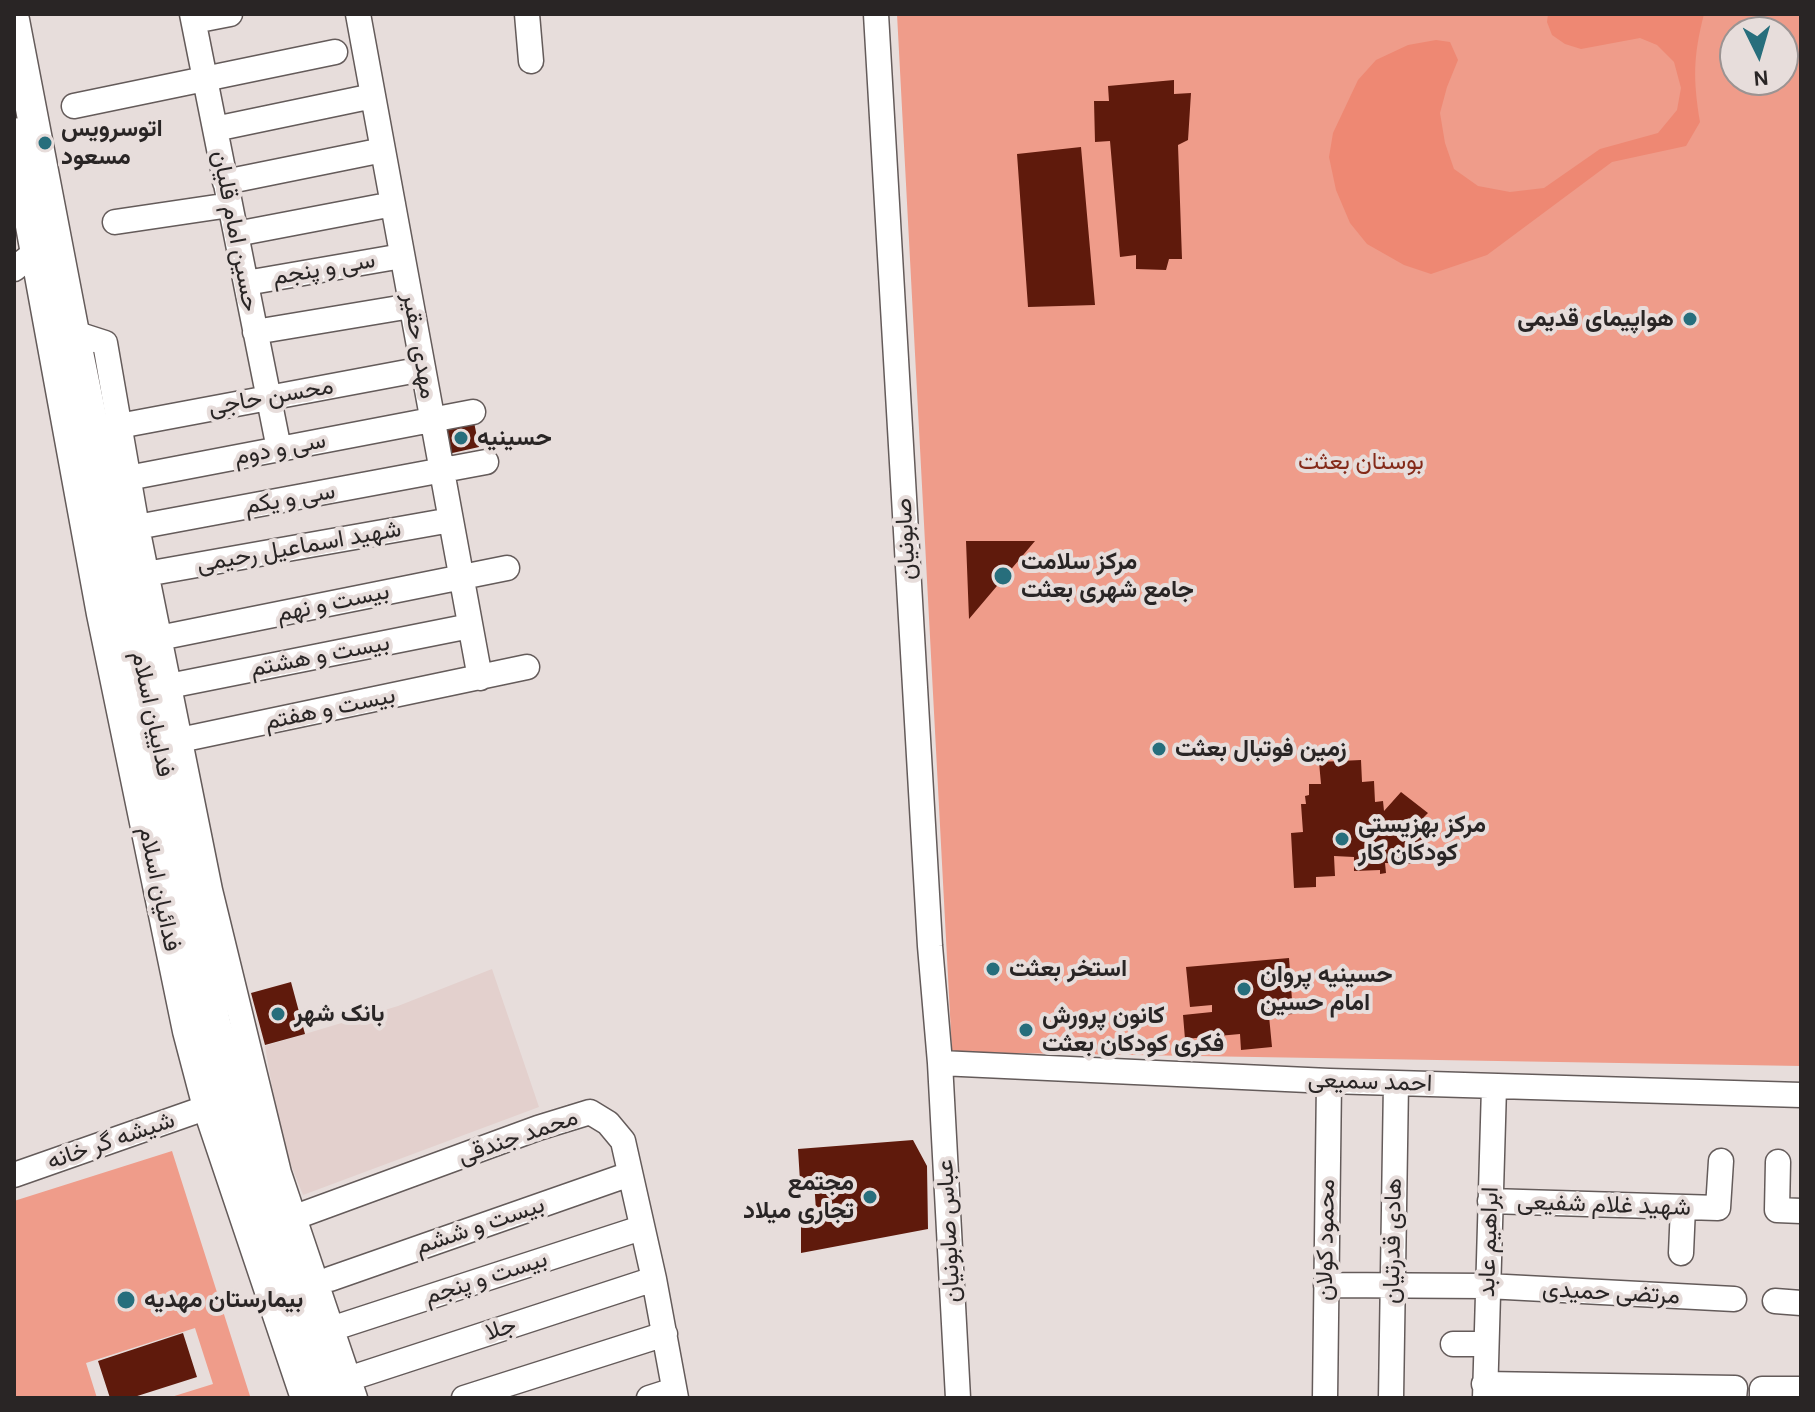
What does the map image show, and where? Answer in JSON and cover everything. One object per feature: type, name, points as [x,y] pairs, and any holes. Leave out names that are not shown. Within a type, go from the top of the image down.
[{"type":"main road","name":"فداییان اسلام","points":[[14,20],[84,380],[228,1019],[283,1221],[345,1392]]},
{"type":"main road","name":"فدائیان اسلام","points":[[14,133],[26,260],[188,1031],[208,1107],[306,1398]]},
{"type":"main road","points":[[84,380],[83,422],[104,584],[102,614]]},
{"type":"street","points":[[193,18],[230,14]]},
{"type":"street","name":"مهدی حقیر","points":[[358,14],[480,678]]},
{"type":"street","points":[[527,14],[531,61]]},
{"type":"street","name":"صابونیان","points":[[876,14],[930,946],[940,1063]]},
{"type":"street","name":"حسین امام قلیان","points":[[193,18],[279,449]]},
{"type":"street","points":[[74,106],[335,52]]},
{"type":"street","points":[[215,129],[373,96]]},
{"type":"street","points":[[115,222],[383,150]]},
{"type":"street","points":[[236,234],[393,204]]},
{"type":"street","name":"سی و پنجم","points":[[246,283],[402,256]]},
{"type":"street","points":[[255,332],[411,306]]},
{"type":"street","points":[[74,333],[105,343],[146,574],[210,890],[228,1019]]},
{"type":"street","name":"محسن حاجی","points":[[119,426],[423,369]]},
{"type":"street","name":"سی و دوم","points":[[128,478],[473,412]]},
{"type":"street","name":"سی و یکم","points":[[137,527],[486,462]]},
{"type":"street","name":"شهید اسماعیل رحیمی","points":[[146,574],[451,520]]},
{"type":"street","name":"بیست و نهم","points":[[159,638],[507,568]]},
{"type":"street","name":"بیست و هشتم","points":[[169,686],[470,626]]},
{"type":"street","name":"بیست و هفتم","points":[[180,740],[527,667]]},
{"type":"street","name":"احمد سمیعی","points":[[940,1063],[1329,1081],[1801,1095]]},
{"type":"street","name":"عباس صابونیان","points":[[940,1063],[958,1398]]},
{"type":"street","name":"محمود کولان","points":[[1325,1398],[1329,1081]]},
{"type":"street","name":"هادی قدرتیان","points":[[1391,1398],[1396,1083]]},
{"type":"street","name":"ابراهیم عابد","points":[[1484,1391],[1494,1087]]},
{"type":"street","name":"شیشه گر خانه","points":[[14,1175],[208,1107]]},
{"type":"street","name":"محمد جندقی","points":[[283,1221],[590,1112],[608,1123],[623,1141],[654,1279],[675,1394]]},
{"type":"street","name":"شهید غلام شفیعی","points":[[1490,1201],[1718,1208],[1721,1161]]},
{"type":"street","points":[[1778,1162],[1789,1211]]},
{"type":"street","name":"بیست و ششم","points":[[330,1279],[630,1174]]},
{"type":"street","points":[[1681,1253],[1683,1207]]},
{"type":"street","points":[[283,1221],[331,1329],[345,1392]]},
{"type":"street","name":"بیست و پنجم","points":[[331,1329],[641,1228]]},
{"type":"street","name":"جلا","points":[[345,1392],[654,1279]]},
{"type":"street","name":"مرتضی حمیدی","points":[[1326,1285],[1487,1286],[1734,1299]]},
{"type":"street","points":[[1775,1301],[1801,1303]]},
{"type":"street","points":[[464,1398],[665,1334]]},
{"type":"street","points":[[1453,1344],[1486,1344]]},
{"type":"street","points":[[1484,1391],[1734,1393]]},
{"type":"street","points":[[1762,1393],[1795,1392]]},
{"type":"street","points":[[649,1398],[675,1394]]},
{"type":"shaded area","points":[[1548,14],[1704,14],[1695,68],[1700,122],[1686,146],[1612,162],[1487,255],[1431,274],[1404,265],[1367,244],[1350,223],[1336,190],[1329,157],[1333,133],[1358,80],[1376,60],[1408,45],[1436,40],[1450,42],[1458,60],[1440,113],[1445,143],[1454,169],[1478,186],[1510,192],[1544,188],[1600,149],[1658,133],[1677,110],[1681,88],[1674,62],[1657,45],[1640,38],[1581,49],[1565,44],[1552,35],[1547,22]]},
{"type":"shaded area","points":[[492,969],[539,1107],[303,1195],[281,1140],[265,1046],[398,1006]]},
{"type":"green space","name":"بوستان بعثت","points":[[897,14],[1801,14],[1801,1066],[952,1052]]},
{"type":"green space","name":"بیمارستان مهدیه","points":[[172,1151],[250,1396],[168,1398],[213,1384],[195,1328],[86,1363],[97,1398],[14,1398],[14,1201]]},
{"type":"building","points":[[1174,80],[1174,94],[1191,93],[1188,140],[1178,145],[1182,259],[1169,259],[1166,270],[1136,269],[1136,255],[1120,257],[1110,141],[1095,142],[1094,101],[1109,101],[1108,86]]},
{"type":"building","points":[[1081,147],[1095,305],[1028,307],[1017,154]]},
{"type":"building","name":"حسینیه","points":[[474,422],[479,447],[448,454],[443,428]]},
{"type":"building","points":[[966,541],[1035,541],[969,619]]},
{"type":"building","points":[[1361,760],[1362,782],[1374,781],[1375,802],[1383,801],[1384,811],[1401,792],[1428,813],[1424,817],[1426,861],[1385,863],[1386,873],[1380,874],[1380,870],[1354,871],[1354,857],[1334,856],[1335,876],[1316,877],[1316,887],[1294,888],[1291,833],[1303,832],[1301,804],[1306,804],[1309,784],[1321,784],[1319,762]]},
{"type":"building","points":[[1289,958],[1293,1014],[1269,1016],[1272,1047],[1241,1050],[1240,1034],[1185,1039],[1183,1015],[1212,1012],[1212,1005],[1190,1007],[1186,967]]},
{"type":"building","name":"بانک شهر","points":[[291,982],[305,1034],[265,1045],[251,993]]},
{"type":"building","points":[[913,1140],[927,1166],[928,1229],[801,1253],[801,1211],[816,1210],[814,1181],[800,1181],[798,1149]]},
{"type":"building","points":[[183,1333],[197,1377],[131,1398],[110,1398],[98,1361]]},
{"type":"place","name":"اتوسرویس مسعود","points":[[45,143]]},
{"type":"place","name":"هواپیمای قدیمی","points":[[1690,319]]},
{"type":"place","name":"حسینیه","points":[[461,438]]},
{"type":"place","name":"مرکز سلامت جامع شهری بعثت","points":[[1003,576]]},
{"type":"place","name":"زمین فوتبال بعثت","points":[[1159,749]]},
{"type":"place","name":"مرکز بهزیستی کودکان کار","points":[[1342,839]]},
{"type":"place","name":"استخر بعثت","points":[[993,969]]},
{"type":"place","name":"حسینیه پروان امام حسین","points":[[1244,989]]},
{"type":"place","name":"بانک شهر","points":[[278,1014]]},
{"type":"place","name":"کانون پرورش فکری کودکان بعثت","points":[[1026,1030]]},
{"type":"place","name":"مجتمع تجاری میلاد","points":[[870,1197]]},
{"type":"place","name":"بیمارستان مهدیه","points":[[126,1300]]}]
